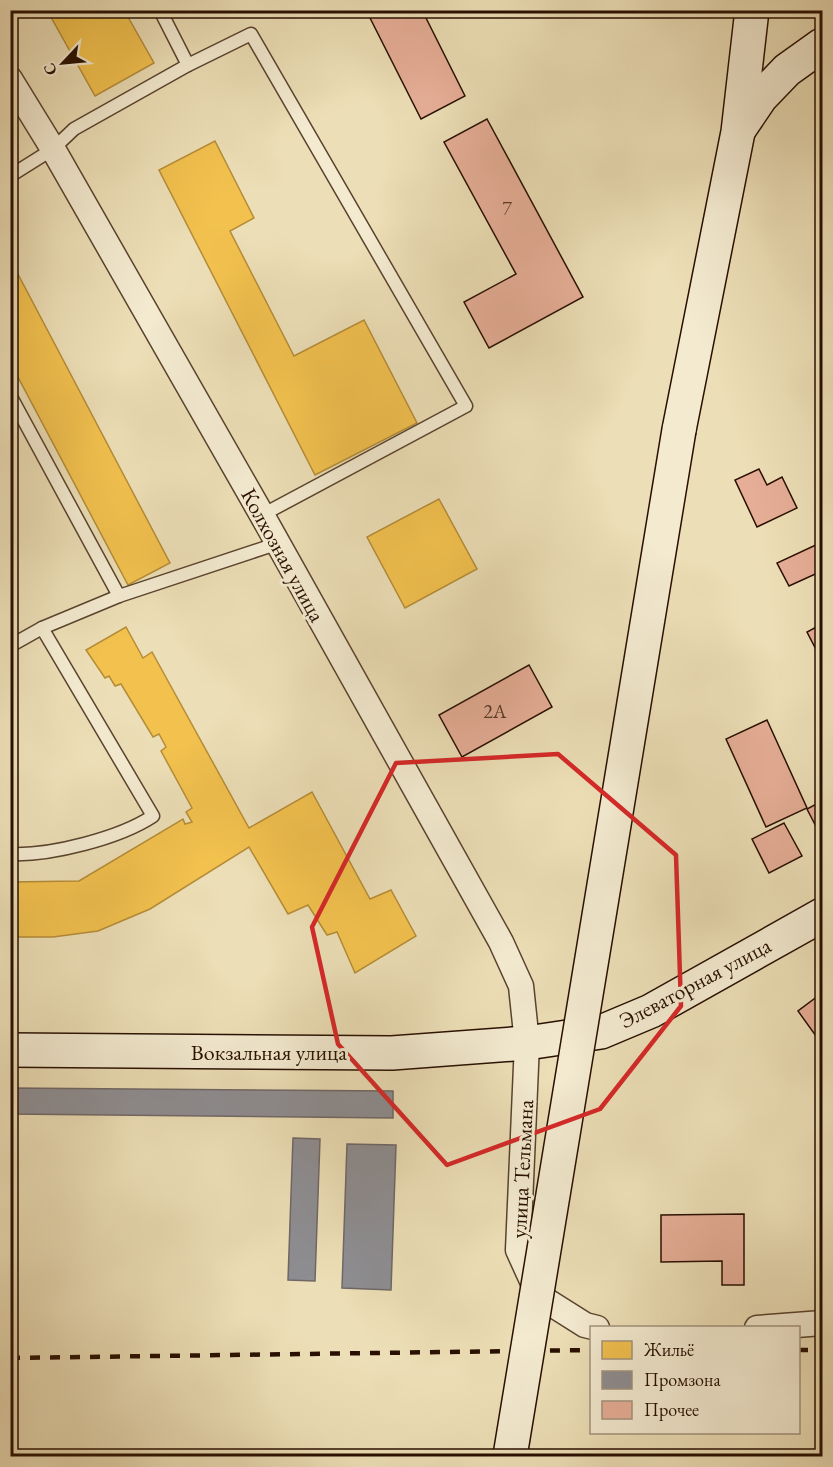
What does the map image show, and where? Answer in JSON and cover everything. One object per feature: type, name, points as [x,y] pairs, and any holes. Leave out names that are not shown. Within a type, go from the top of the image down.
[{"type":"main road","points":[[510,1456],[679,430],[738,132],[752,10]]},
{"type":"main road","points":[[738,132],[761,97],[781,76],[822,45]]},
{"type":"main road","name":"Элеваторная улица","points":[[527,1043],[601,1032],[651,1011],[822,915]]},
{"type":"main road","name":"Вокзальная улица","points":[[10,1050],[392,1053],[527,1043]]},
{"type":"street","name":"Колхозная улица","points":[[10,79],[53,149],[501,942],[521,986],[527,1043]]},
{"type":"street","name":"улица Тельмана","points":[[527,1043],[518,1250],[539,1296],[590,1326]]},
{"type":"street","points":[[783,1326],[822,1323]]},
{"type":"lane","points":[[160,10],[188,65]]},
{"type":"lane","points":[[10,176],[53,149],[74,129],[188,65],[251,34],[466,406],[261,515]]},
{"type":"lane","points":[[10,395],[119,596]]},
{"type":"lane","points":[[10,646],[42,628],[119,596],[276,544]]},
{"type":"lane","points":[[10,854],[29,855],[73,848],[140,825],[153,816],[42,628]]},
{"type":"highlighted area","points":[[558,754],[676,855],[681,1006],[600,1109],[447,1165],[338,1044],[312,927],[396,763]]},
{"type":"building: Жильё","points":[[47,10],[124,10],[154,63],[95,96]]},
{"type":"building: Жильё","points":[[215,141],[254,218],[230,231],[294,356],[364,320],[417,423],[315,475],[159,170]]},
{"type":"building: Жильё","points":[[10,259],[170,563],[128,585],[10,362]]},
{"type":"building: Жильё","points":[[439,499],[477,569],[405,608],[367,537]]},
{"type":"building: Жильё","points":[[126,627],[143,658],[152,652],[249,828],[312,792],[370,899],[391,890],[416,936],[355,973],[337,932],[327,935],[308,905],[288,914],[249,847],[150,909],[98,931],[53,937],[10,937],[10,882],[79,881],[183,819],[185,824],[192,822],[186,812],[192,808],[161,751],[166,747],[159,734],[153,737],[121,684],[115,686],[109,676],[105,678],[86,650]]},
{"type":"building: Промзона","points":[[10,1088],[393,1091],[393,1118],[10,1114]]},
{"type":"building: Промзона","points":[[293,1138],[320,1139],[315,1281],[288,1280]]},
{"type":"building: Промзона","points":[[347,1144],[396,1145],[391,1290],[342,1288]]},
{"type":"building: Прочее","points":[[366,10],[422,10],[465,96],[421,119]]},
{"type":"building: Прочее","points":[[487,119],[583,297],[489,348],[464,302],[516,274],[444,142]]},
{"type":"building: Прочее","points":[[759,469],[767,485],[782,477],[797,508],[757,527],[735,480]]},
{"type":"building: Прочее","points":[[820,543],[822,571],[789,586],[777,563]]},
{"type":"building: Прочее","points":[[822,624],[822,661],[807,632]]},
{"type":"building: Прочее","points":[[529,665],[552,707],[462,757],[439,715]]},
{"type":"building: Прочее","points":[[767,720],[807,808],[766,827],[726,739]]},
{"type":"building: Прочее","points":[[822,801],[822,838],[807,809]]},
{"type":"building: Прочее","points":[[784,823],[802,856],[769,873],[752,839]]},
{"type":"building: Прочее","points":[[822,993],[822,1043],[821,1043],[798,1011]]},
{"type":"building: Прочее","points":[[744,1214],[744,1285],[722,1285],[722,1261],[661,1262],[661,1215]]},
{"type":"railway","points":[[10,1358],[590,1350]]},
{"type":"railway","points":[[800,1350],[822,1350]]}]
